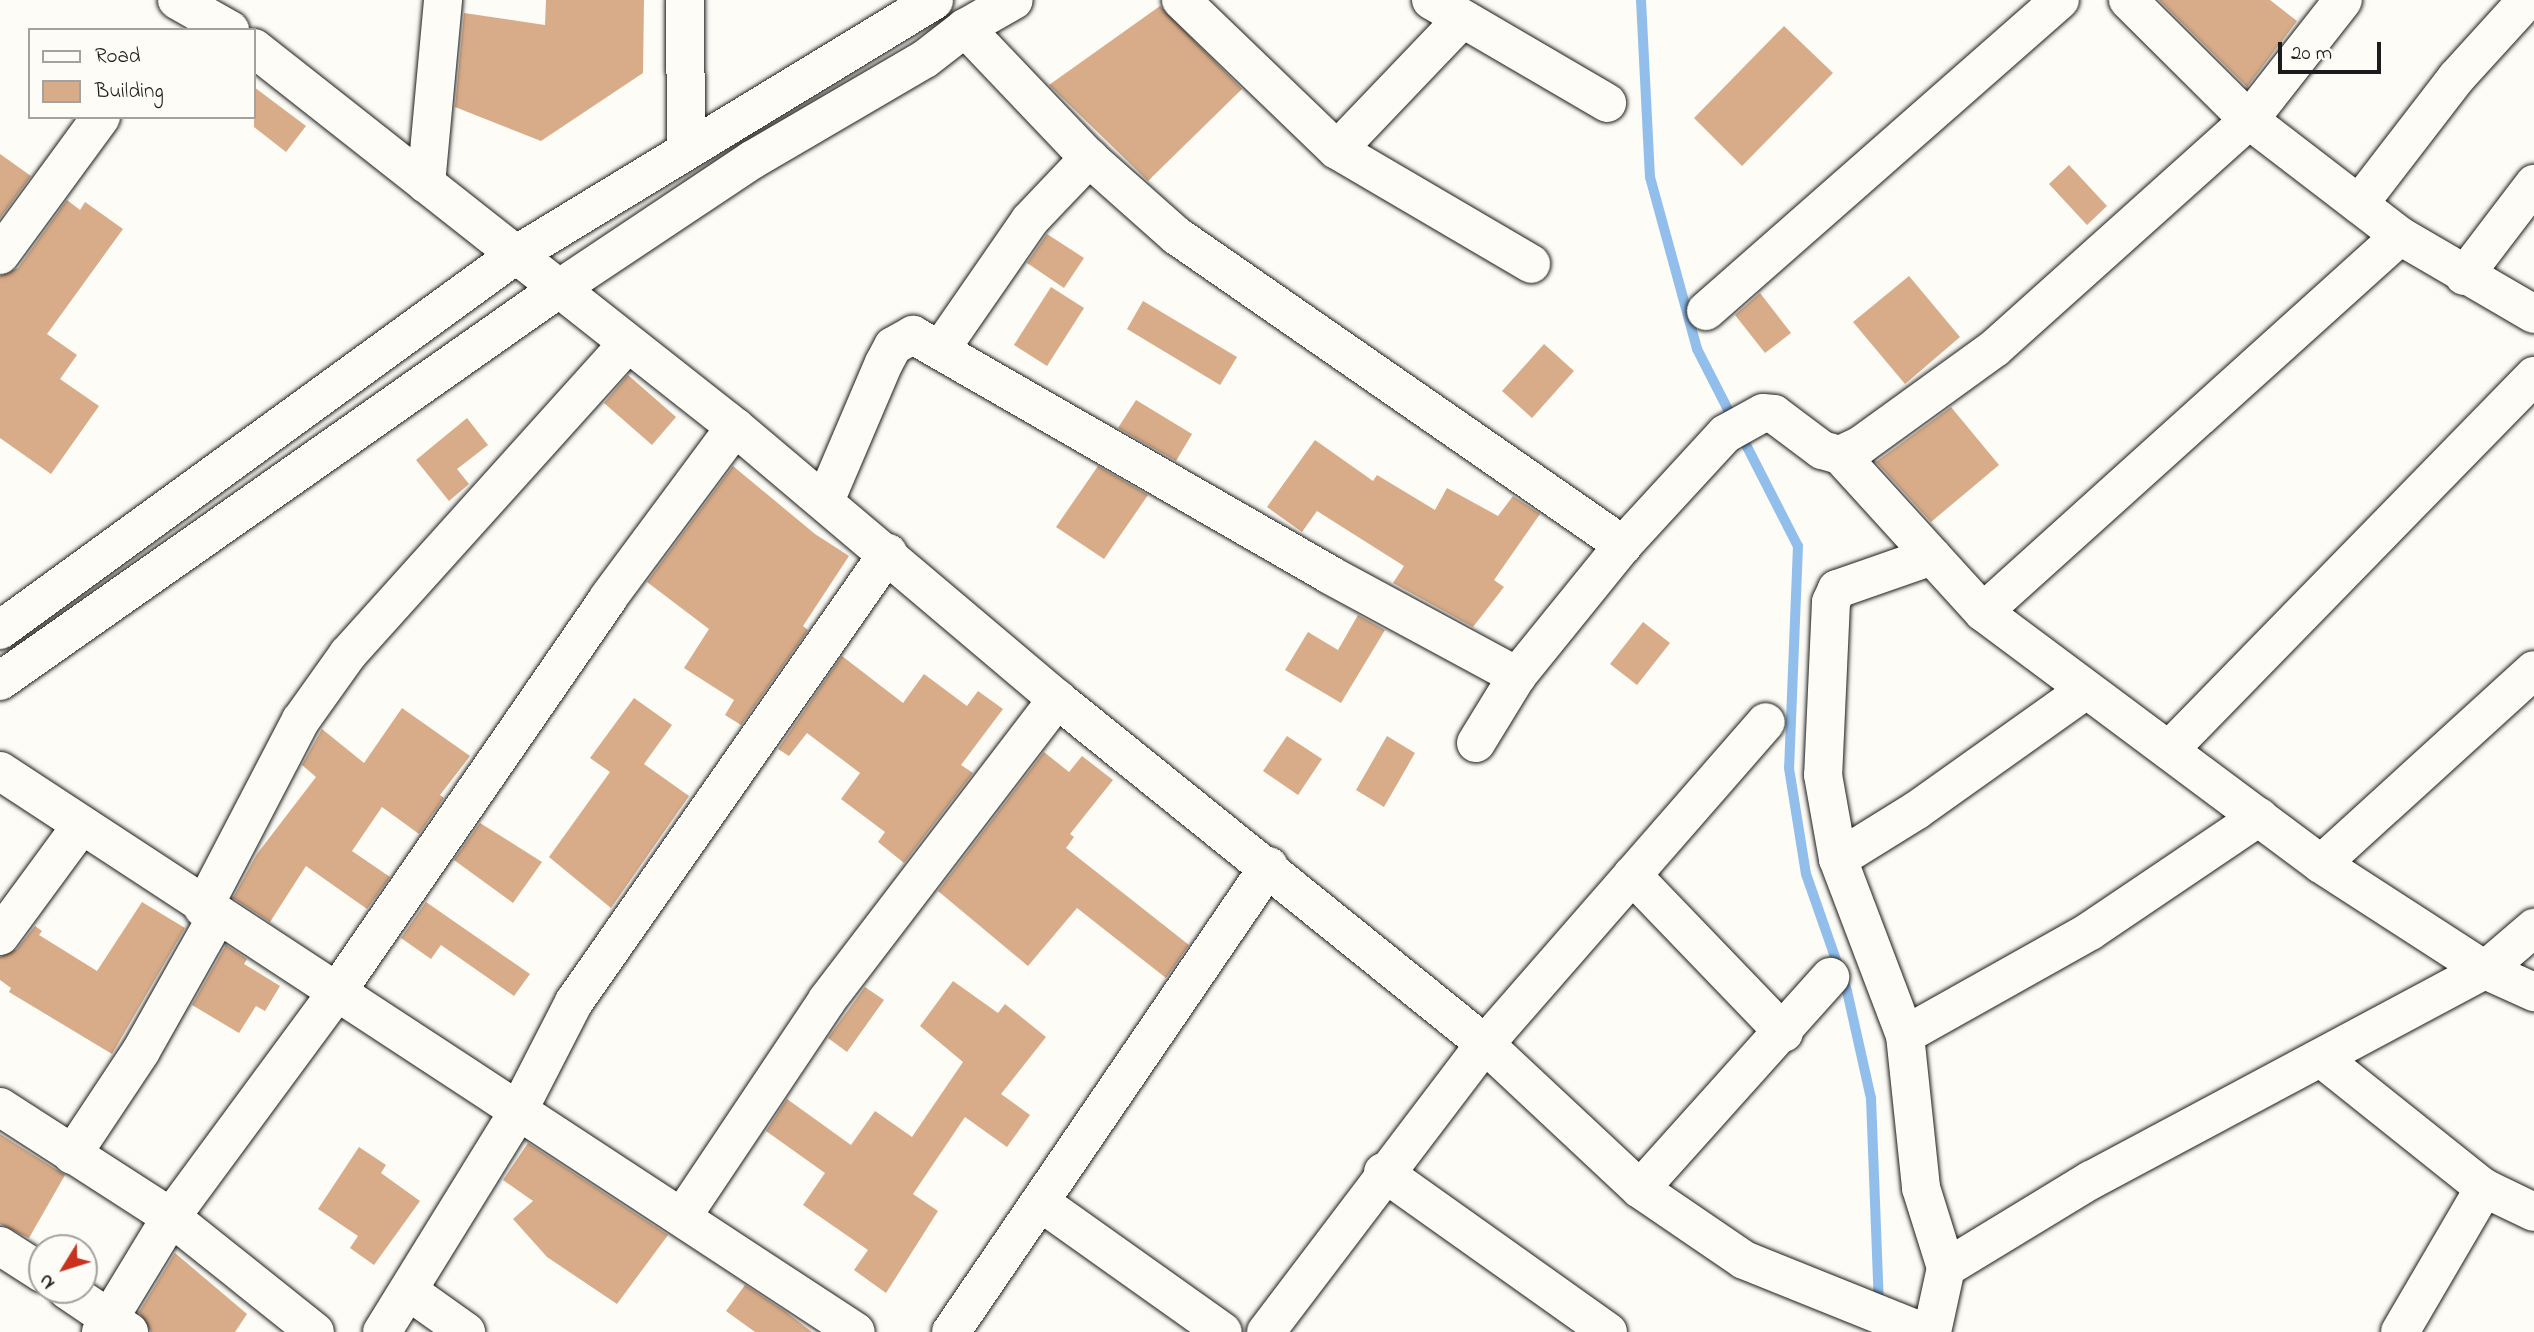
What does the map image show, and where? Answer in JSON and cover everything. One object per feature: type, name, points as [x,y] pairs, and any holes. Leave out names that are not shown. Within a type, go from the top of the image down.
[{"type":"street","points":[[426,184],[443,0]]},
{"type":"street","points":[[685,0],[686,148]]},
{"type":"street","points":[[2,626],[517,254],[686,148],[892,12],[934,0]]},
{"type":"street","points":[[0,681],[557,290],[752,160],[925,58],[965,28],[1014,0]]},
{"type":"street","points":[[1181,0],[1276,96],[1337,150],[1531,264]]},
{"type":"street","points":[[1706,312],[2060,0]]},
{"type":"street","points":[[2128,0],[2249,120],[2400,236],[2464,276],[2534,314]]},
{"type":"street","points":[[1840,455],[1861,446],[1995,348],[2249,120],[2343,0]]},
{"type":"street","points":[[2359,204],[2456,78],[2527,0]]},
{"type":"street","points":[[1337,150],[1447,9],[1607,103]]},
{"type":"street","points":[[965,28],[1089,158],[1177,236],[1623,545]]},
{"type":"street","points":[[256,50],[517,254],[557,290],[735,427],[888,553],[1057,699],[1269,866],[1485,1044],[1640,1189],[1744,1260],[1853,1315],[1924,1331],[1946,1268],[1921,1188],[1905,1035],[1838,859],[1823,775],[1831,602],[1838,590],[1932,556]]},
{"type":"street","points":[[0,255],[100,119]]},
{"type":"street","points":[[940,350],[1030,220],[1089,158]]},
{"type":"street","points":[[2464,276],[2534,184]]},
{"type":"street","points":[[1983,612],[2400,236]]},
{"type":"street","points":[[825,501],[893,346],[913,335],[1330,575],[1517,676]]},
{"type":"street","points":[[72,1155],[141,1051],[301,720],[348,654],[627,344]]},
{"type":"street","points":[[2169,750],[2534,376]]},
{"type":"street","points":[[1476,743],[1517,676],[1623,545],[1739,425],[1774,414],[1822,450],[1840,455],[1983,612],[2322,864],[2485,970],[2534,992]]},
{"type":"street","points":[[85,1304],[113,1327],[172,1217],[336,993],[608,598],[735,427]]},
{"type":"street","points":[[382,1332],[410,1292],[517,1113],[574,1002],[888,553]]},
{"type":"street","points":[[2322,864],[2534,670]]},
{"type":"street","points":[[1838,859],[1917,810],[2086,690]]},
{"type":"street","points":[[682,1217],[827,1000],[1057,699]]},
{"type":"street","points":[[1266,1332],[1383,1172],[1485,1044],[1766,722]]},
{"type":"street","points":[[0,771],[80,827],[856,1332]]},
{"type":"street","points":[[1905,1035],[2090,931],[2259,817]]},
{"type":"street","points":[[0,936],[80,827]]},
{"type":"street","points":[[951,1332],[1269,866]]},
{"type":"street","points":[[1632,875],[1784,1033]]},
{"type":"street","points":[[1946,1268],[2091,1180],[2485,970],[2534,928]]},
{"type":"street","points":[[1640,1189],[1784,1033],[1830,977]]},
{"type":"street","points":[[2321,1058],[2484,1188],[2534,1212]]},
{"type":"street","points":[[1,1111],[172,1217],[315,1332]]},
{"type":"street","points":[[1383,1172],[1608,1332]]},
{"type":"street","points":[[2400,1332],[2484,1188]]},
{"type":"street","points":[[1040,1202],[1223,1332]]},
{"type":"street","points":[[0,1246],[28,1264]]},
{"type":"street","points":[[410,1292],[466,1332]]},
{"type":"building","points":[[546,0],[644,0],[643,73],[541,141],[455,107],[464,13],[545,25]]},
{"type":"building","points":[[2159,0],[2270,0],[2297,21],[2247,87]]},
{"type":"building","points":[[1160,6],[1242,89],[1148,181],[1049,85]]},
{"type":"building","points":[[1784,26],[1833,73],[1742,166],[1694,118]]},
{"type":"building","points":[[256,88],[306,126],[286,152],[254,127]]},
{"type":"building","points":[[0,154],[31,176],[0,218]]},
{"type":"building","points":[[2069,165],[2107,206],[2087,225],[2049,184]]},
{"type":"building","points":[[67,200],[80,210],[85,202],[123,229],[47,334],[77,355],[60,379],[99,406],[51,474],[0,438],[0,276],[18,268]]},
{"type":"building","points":[[1047,234],[1084,258],[1064,288],[1027,263]]},
{"type":"building","points":[[1909,276],[1960,337],[1905,384],[1853,322]]},
{"type":"building","points":[[1051,287],[1084,308],[1047,366],[1014,345]]},
{"type":"building","points":[[1760,293],[1791,333],[1765,353],[1735,315]]},
{"type":"building","points":[[1143,301],[1237,357],[1220,385],[1127,329]]},
{"type":"building","points":[[1544,344],[1574,371],[1532,418],[1502,391]]},
{"type":"building","points":[[628,375],[676,417],[652,445],[604,403]]},
{"type":"building","points":[[1136,400],[1192,434],[1176,461],[1118,428]]},
{"type":"building","points":[[1951,407],[1999,465],[1931,522],[1876,462]]},
{"type":"building","points":[[467,418],[488,445],[457,469],[469,484],[449,501],[416,460]]},
{"type":"building","points":[[1315,440],[1373,481],[1377,475],[1435,510],[1447,488],[1498,516],[1513,496],[1540,514],[1494,580],[1504,587],[1473,627],[1393,583],[1404,566],[1317,511],[1302,532],[1267,507]]},
{"type":"building","points":[[733,466],[815,534],[849,556],[803,626],[808,630],[741,725],[725,715],[734,700],[684,668],[709,629],[647,582]]},
{"type":"building","points":[[1098,466],[1148,495],[1104,559],[1056,527]]},
{"type":"building","points":[[1358,615],[1385,630],[1341,703],[1285,670],[1308,632],[1338,650]]},
{"type":"building","points":[[1643,622],[1670,643],[1637,685],[1610,664]]},
{"type":"building","points":[[842,656],[903,703],[924,674],[967,706],[978,691],[1003,709],[961,765],[973,773],[904,863],[878,842],[885,832],[841,799],[860,773],[807,733],[789,756],[778,749]]},
{"type":"building","points":[[634,698],[672,725],[644,764],[689,796],[611,908],[549,857],[610,772],[590,758]]},
{"type":"building","points":[[402,708],[470,756],[440,795],[444,798],[419,834],[382,807],[352,851],[390,877],[367,909],[306,866],[270,922],[233,898],[257,854],[316,777],[302,765],[322,729],[364,763]]},
{"type":"building","points":[[1287,736],[1322,759],[1298,795],[1263,771]]},
{"type":"building","points":[[1387,736],[1415,753],[1384,807],[1356,790]]},
{"type":"building","points":[[1044,752],[1069,772],[1082,756],[1113,780],[1070,834],[1074,837],[1066,848],[1189,945],[1166,978],[1077,908],[1028,966],[938,891]]},
{"type":"building","points":[[480,823],[542,862],[513,903],[454,860]]},
{"type":"building","points":[[142,902],[185,928],[112,1054],[9,992],[11,988],[0,980],[0,957],[17,949],[35,926],[42,931],[39,935],[97,971]]},
{"type":"building","points":[[426,902],[530,974],[514,996],[441,945],[431,959],[401,938]]},
{"type":"building","points":[[226,945],[247,959],[244,964],[280,986],[265,1011],[256,1006],[239,1033],[192,1005]]},
{"type":"building","points":[[953,981],[998,1013],[1005,1004],[1046,1037],[1001,1094],[1030,1115],[1007,1147],[965,1117],[913,1194],[938,1211],[886,1293],[854,1270],[868,1250],[803,1205],[825,1173],[766,1131],[787,1099],[851,1145],[875,1111],[912,1137],[963,1062],[920,1026]]},
{"type":"building","points":[[865,987],[884,1000],[847,1052],[828,1038]]},
{"type":"building","points":[[0,1134],[65,1175],[28,1238],[0,1224]]},
{"type":"building","points":[[528,1143],[668,1235],[617,1304],[547,1257],[513,1219],[533,1201],[503,1180]]},
{"type":"building","points":[[359,1147],[386,1165],[381,1173],[420,1201],[374,1265],[350,1248],[358,1236],[318,1209]]},
{"type":"building","points":[[175,1253],[247,1314],[235,1332],[151,1332],[139,1312]]},
{"type":"building","points":[[745,1285],[812,1332],[755,1332],[726,1311]]},
{"type":"waterway","points":[[1641,0],[1650,177],[1697,349],[1798,546],[1789,768],[1806,874],[1847,991],[1871,1098],[1879,1306]]}]
